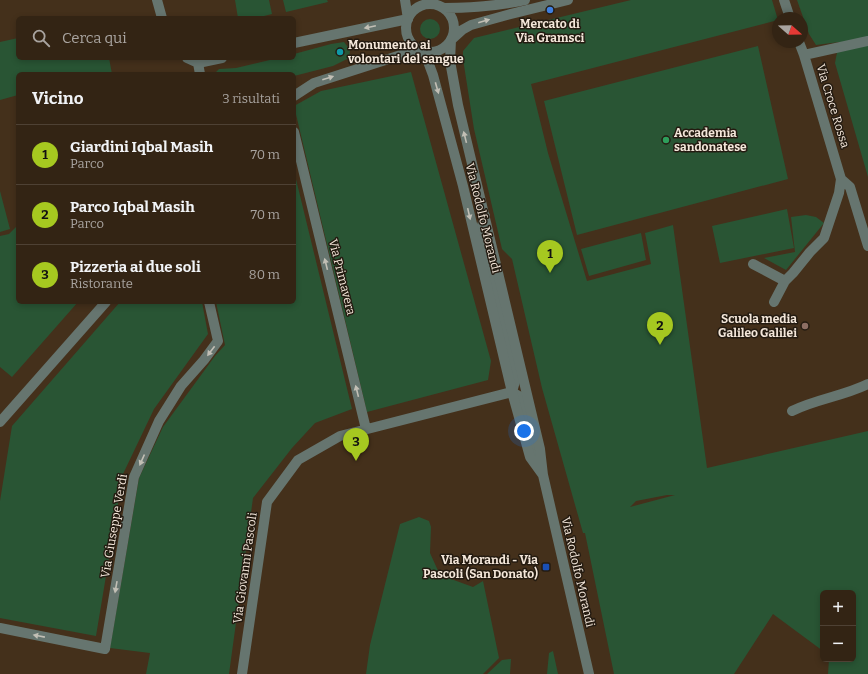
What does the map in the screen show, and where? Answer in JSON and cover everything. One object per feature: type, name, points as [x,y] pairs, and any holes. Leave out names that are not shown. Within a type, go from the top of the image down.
[{"type":"street","points":[[157,0],[161,16]]},
{"type":"street","points":[[405,0],[408,19]]},
{"type":"street","points":[[424,51],[417,48],[411,42],[406,28],[408,19],[414,10],[420,6],[438,4],[472,8],[504,5],[525,0]]},
{"type":"street","points":[[296,95],[314,83],[404,54],[441,50],[462,30],[471,25],[568,0]]},
{"type":"street","points":[[784,0],[788,12]]},
{"type":"street","points":[[438,4],[450,14],[454,24],[454,32],[451,40]]},
{"type":"street","points":[[296,43],[408,19]]},
{"type":"street","name":"Via Rodolfo Morandi","points":[[451,40],[450,61],[458,105],[540,449],[543,475],[589,674]]},
{"type":"street","points":[[804,56],[868,41]]},
{"type":"street","name":"Via Croce Rossa","points":[[801,48],[841,179]]},
{"type":"street","name":"Via Rodolfo Morandi","points":[[424,51],[433,74],[463,186],[512,392],[530,457],[543,475]]},
{"type":"street","points":[[191,60],[198,63],[212,60]]},
{"type":"street","points":[[198,63],[200,72]]},
{"type":"street","name":"Via Primavera","points":[[296,140],[366,428]]},
{"type":"street","points":[[841,179],[850,187],[868,246]]},
{"type":"street","points":[[774,302],[785,281],[824,238],[839,193],[841,179]]},
{"type":"street","name":"Via Rodolfo Morandi","points":[[485,216],[481,228],[481,234],[516,378],[512,392]]},
{"type":"street","points":[[753,264],[785,281]]},
{"type":"street","points":[[0,422],[104,304]]},
{"type":"street","name":"Via Giuseppe Verdi","points":[[0,628],[105,649],[134,477],[162,415],[181,386],[204,360],[218,341],[209,304]]},
{"type":"street","points":[[792,411],[802,406],[856,390],[868,384]]},
{"type":"street","name":"Via Rodolfo Morandi","points":[[512,392],[521,399],[533,444],[542,460]]},
{"type":"street","name":"Via Giovanni Pascoli","points":[[242,674],[267,502],[298,460],[340,436],[366,428],[512,392]]},
{"type":"green space","points":[[235,0],[269,0],[272,14],[264,16],[238,16]]},
{"type":"green space","points":[[283,0],[327,0],[328,2],[286,12]]},
{"type":"green space","points":[[631,0],[772,0],[776,12],[772,12],[772,22],[531,84],[548,153],[587,281],[651,264],[645,233],[673,225],[707,468],[868,431],[868,674],[828,674],[829,662],[856,662],[856,590],[820,590],[820,649],[773,614],[734,674],[614,674],[585,533],[583,533],[542,388],[512,259],[502,249],[474,129],[463,51],[474,38]],"holes":[[[667,495],[675,495],[630,507],[636,501]]]},
{"type":"green space","points":[[797,0],[868,0],[868,177],[835,63],[839,42],[816,45],[808,31],[808,12],[801,12]]},
{"type":"green space","points":[[430,19],[437,22],[440,29],[437,36],[430,39],[423,36],[420,29],[423,22]]},
{"type":"green space","points":[[16,38],[16,60],[109,60],[112,72],[16,72],[16,96],[0,100],[0,42]]},
{"type":"green space","points":[[344,42],[350,50],[349,58],[333,66],[296,75],[296,72],[216,72],[219,69],[236,68],[270,60],[296,60],[296,53]]},
{"type":"green space","name":"Accademia sandonatese","points":[[758,46],[788,179],[577,235],[544,101]]},
{"type":"green space","points":[[411,72],[491,361],[488,380],[367,412],[296,114],[296,105],[321,91]]},
{"type":"green space","points":[[296,179],[352,409],[315,423],[292,448],[253,498],[229,674],[146,674],[150,653],[110,648],[139,478],[163,427],[215,356],[225,345],[216,304],[296,304]]},
{"type":"green space","points":[[0,191],[10,229],[0,232]]},
{"type":"green space","points":[[787,209],[794,248],[720,263],[712,226]]},
{"type":"green space","points":[[806,215],[816,217],[824,223],[786,270],[764,258],[795,252],[791,217]]},
{"type":"green space","points":[[16,227],[16,304],[76,304],[12,377],[0,367],[0,236],[9,234]]},
{"type":"green space","points":[[641,233],[646,260],[589,276],[581,249]]},
{"type":"green space","points":[[118,304],[202,304],[208,334],[154,409],[123,474],[96,636],[0,618],[0,501],[12,426]]},
{"type":"green space","points":[[419,517],[429,521],[431,527],[430,553],[440,575],[473,587],[483,581],[499,658],[483,674],[366,674],[370,645],[400,524]]},
{"type":"green space","points":[[553,651],[558,674],[547,674],[549,653]]},
{"type":"green space","points":[[511,659],[510,674],[487,674],[502,660]]},
{"type":"place","name":"Mercato di Via Gramsci","points":[[550,10]]},
{"type":"place","name":"Monumento ai volontari del sangue","points":[[340,52]]},
{"type":"place","name":"Accademia sandonatese","points":[[666,140]]},
{"type":"place","name":"Giardini Iqbal Masih","points":[[550,273]]},
{"type":"place","name":"Scuola media Galileo Galilei","points":[[805,326]]},
{"type":"place","name":"Parco Iqbal Masih","points":[[660,345]]},
{"type":"place","name":"Pizzeria ai due soli","points":[[356,461]]},
{"type":"place","name":"Via Morandi - Via Pascoli (San Donato)","points":[[546,567]]}]
